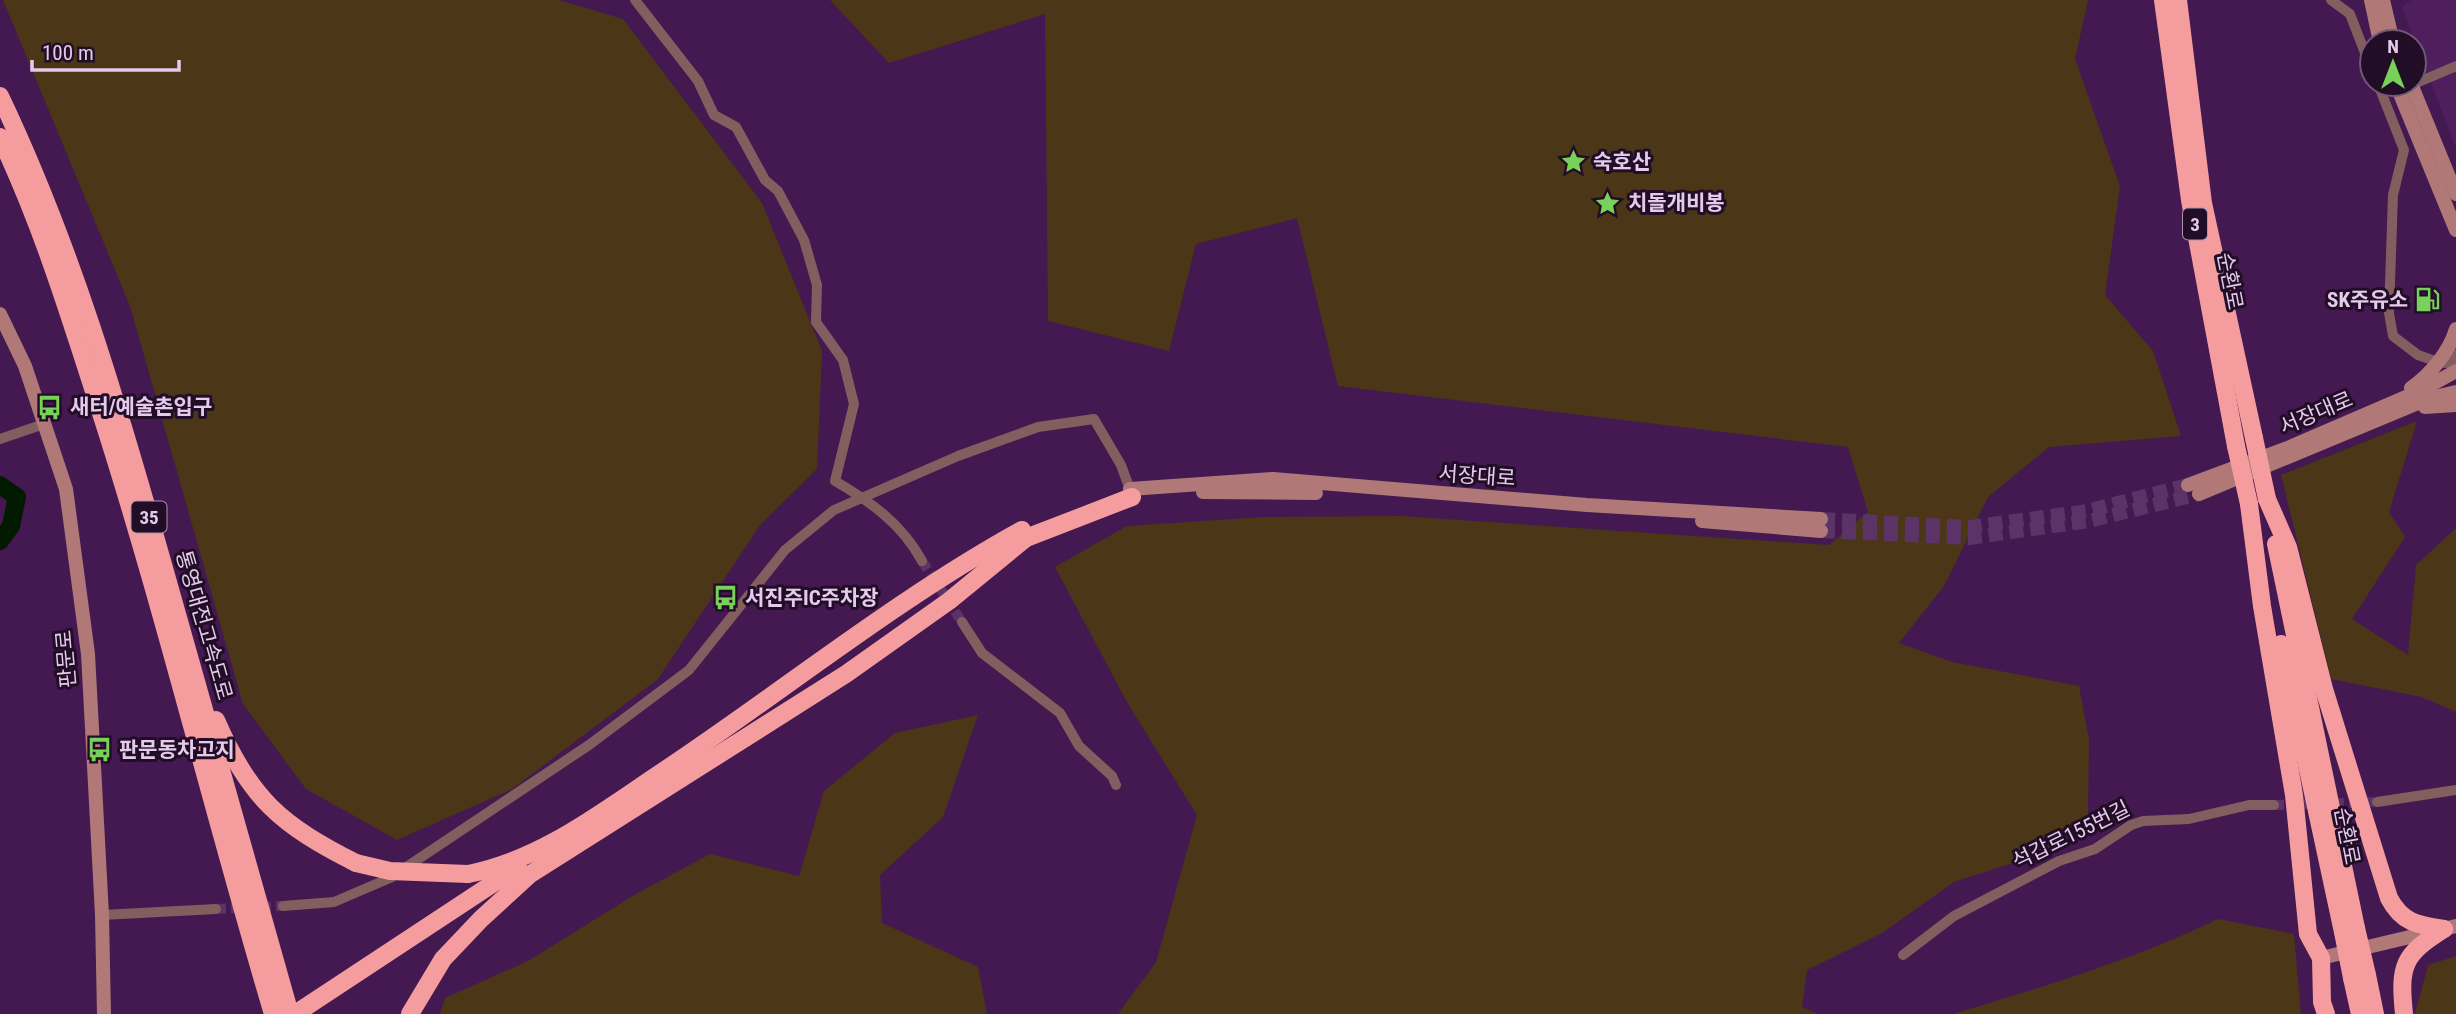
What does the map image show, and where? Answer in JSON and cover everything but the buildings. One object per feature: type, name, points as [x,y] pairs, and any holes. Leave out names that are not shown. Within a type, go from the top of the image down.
[{"type":"highway","name":"순환로","points":[[2163,0],[2190,200],[2236,446],[2349,930]]},
{"type":"highway","name":"순환로","points":[[2178,0],[2203,203],[2267,499],[2349,930]]},
{"type":"highway","name":"통영대전고속도로","points":[[0,96],[38,174],[67,250],[132,454],[191,664],[263,949],[273,1014]]},
{"type":"highway","name":"통영대전고속도로","points":[[0,137],[24,187],[52,259],[116,460],[263,949],[293,1014]]},
{"type":"highway","points":[[293,1014],[684,758],[938,578],[1022,530],[1131,493]]},
{"type":"highway","points":[[314,1014],[846,674],[949,601],[1026,538],[1131,493]]},
{"type":"highway","points":[[2267,499],[2288,547],[2324,690],[2389,898],[2398,915],[2416,925],[2450,928]]},
{"type":"highway","points":[[2249,504],[2262,607],[2294,795],[2308,934],[2321,958],[2322,1002],[2326,1014]]},
{"type":"highway","points":[[191,664],[235,761],[253,788],[278,816],[308,839],[356,863],[390,871],[467,874],[501,867],[562,838]]},
{"type":"highway","points":[[410,1014],[443,959],[528,875]]},
{"type":"highway","points":[[2404,1014],[2402,982],[2405,966],[2412,952],[2450,928]]},
{"type":"highway","name":"3","points":[[2349,930],[2359,976],[2375,1014]]},
{"type":"highway","points":[[263,949],[266,1014]]},
{"type":"highway","name":"3","points":[[2359,976],[2360,1014]]},
{"type":"street","points":[[635,0],[698,81],[714,115],[736,127],[765,180],[778,191],[804,240],[817,285],[816,322],[843,360],[854,404],[835,481],[862,497],[896,523],[911,541],[922,561]]},
{"type":"street","points":[[2331,0],[2350,13],[2358,34]]},
{"type":"street","points":[[2371,0],[2377,28]]},
{"type":"street","points":[[2383,0],[2388,28]]},
{"type":"street","points":[[2428,78],[2456,66]]},
{"type":"street","points":[[2393,98],[2404,150],[2393,195],[2389,313],[2393,336],[2418,355],[2438,362],[2456,364]]},
{"type":"street","points":[[2394,98],[2454,226],[2456,240]]},
{"type":"street","points":[[2418,98],[2456,194]]},
{"type":"street","name":"판문로","points":[[0,314],[25,366],[66,489],[88,654],[102,915],[104,1014]]},
{"type":"street","points":[[2379,409],[2424,379],[2438,362],[2456,329]]},
{"type":"street","points":[[2438,362],[2456,354]]},
{"type":"street","name":"서장대로","points":[[2456,371],[2379,409],[2193,489],[2430,398],[2456,392]]},
{"type":"street","points":[[2396,412],[2440,404],[2456,405]]},
{"type":"street","points":[[283,906],[334,902],[390,878],[589,746],[689,670],[785,550],[834,510],[957,456],[1038,427],[1094,419],[1121,465],[1131,493]]},
{"type":"street","points":[[0,439],[44,424]]},
{"type":"street","name":"서장대로","points":[[1131,493],[1277,490],[1821,525]]},
{"type":"street","points":[[962,622],[982,653],[1060,713],[1079,746],[1112,776],[1116,785]]},
{"type":"street","points":[[2376,802],[2456,790]]},
{"type":"street","name":"석갑로155번길","points":[[1903,955],[1954,916],[2059,861],[2095,849],[2131,825],[2143,821],[2189,819],[2249,805],[2274,805]]},
{"type":"street","points":[[102,915],[216,908]]},
{"type":"street","points":[[2321,958],[2450,928]]},
{"type":"shaded area","points":[[3,0],[559,0],[623,19],[762,203],[822,351],[817,469],[760,525],[658,679],[512,789],[397,840],[306,789],[243,704],[130,306]]},
{"type":"shaded area","points":[[830,0],[2088,0],[2075,59],[2120,186],[2105,295],[2153,351],[2181,436],[2049,447],[1988,497],[1944,586],[1899,643],[1952,662],[2079,686],[2089,740],[2088,814],[2049,851],[1954,882],[1882,933],[1807,970],[1802,1007],[1818,1014],[1118,1014],[1156,962],[1197,815],[1128,704],[1055,567],[1127,526],[1262,517],[1400,516],[1829,545],[1868,512],[1848,447],[1338,386],[1297,218],[1196,244],[1169,351],[1048,321],[1045,14],[889,63]]},
{"type":"shaded area","points":[[2411,0],[2456,0],[2456,148],[2428,75],[2428,28],[2410,28],[2402,7]]},
{"type":"shaded area","points":[[2417,421],[2389,512],[2405,537],[2352,619],[2408,655],[2416,565],[2456,528],[2456,712],[2422,697],[2331,679],[2281,475]]},
{"type":"shaded area","points":[[978,715],[943,817],[880,875],[882,923],[978,967],[987,1014],[440,1014],[445,998],[528,961],[634,895],[710,854],[799,876],[824,791],[895,733]]},
{"type":"shaded area","points":[[2218,919],[2294,934],[2301,1014],[1953,1014],[2121,960]]},
{"type":"shaded area","points":[[2456,956],[2456,1014],[2415,1014],[2428,965]]},
{"type":"waterway","points":[[0,485],[17,497],[11,526],[0,541]]},
{"type":"tunnel","points":[[1821,519],[1970,527],[2087,511],[2188,485]]},
{"type":"tunnel","points":[[1821,531],[1970,538],[2089,521],[2199,494]]},
{"type":"tunnel","points":[[922,561],[962,622]]},
{"type":"tunnel","points":[[2274,805],[2377,802]]},
{"type":"tunnel","points":[[216,909],[283,906]]},
{"type":"place","name":"숙호산","points":[[1573,162]]},
{"type":"place","name":"치돌개비봉","points":[[1608,203]]},
{"type":"place","name":"SK주유소","points":[[2428,300]]},
{"type":"place","name":"새터/예술촌입구","points":[[50,407]]},
{"type":"place","name":"서진주IC주차장","points":[[725,598]]},
{"type":"place","name":"판문동차고지","points":[[99,750]]}]
